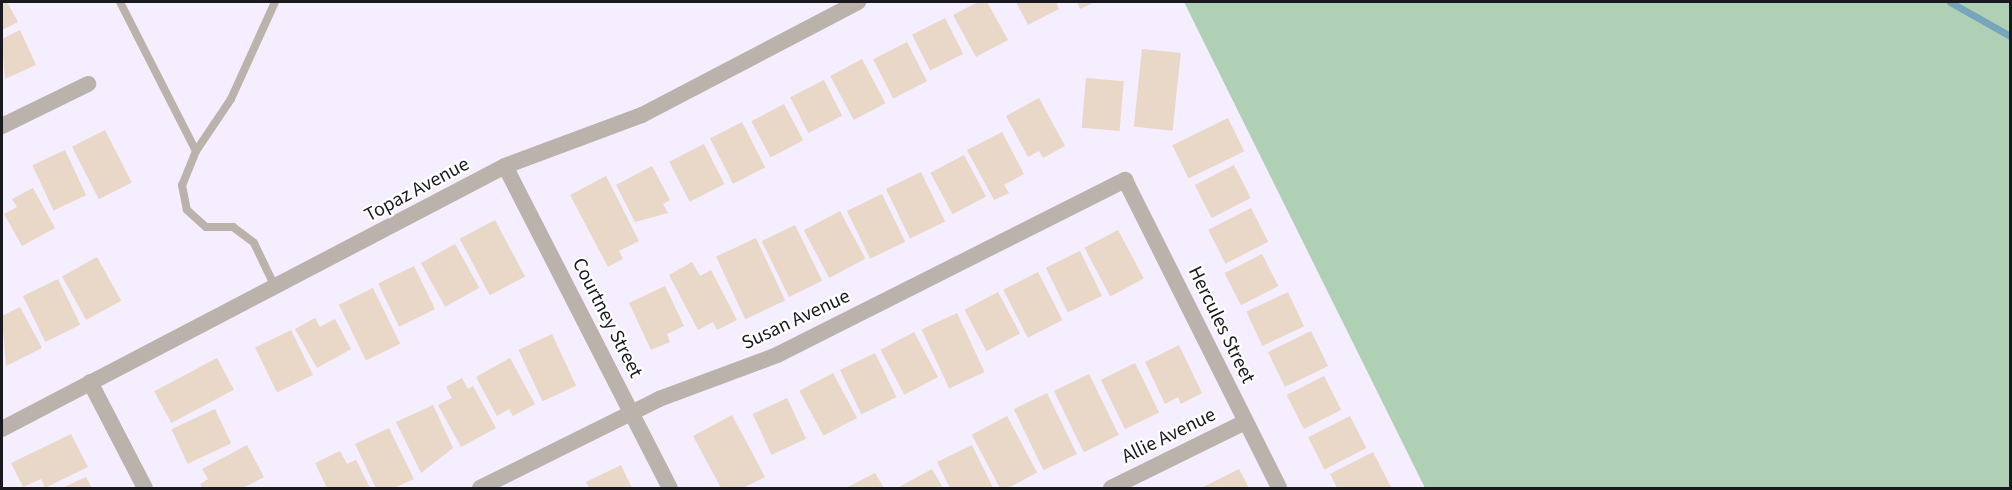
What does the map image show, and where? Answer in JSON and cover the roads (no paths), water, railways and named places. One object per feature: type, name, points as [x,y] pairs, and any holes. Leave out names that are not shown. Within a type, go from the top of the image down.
[{"type":"street","name":"Topaz Avenue","points":[[2,429],[90,382],[277,290],[505,166],[642,115],[858,2]]},
{"type":"street","points":[[2,126],[88,84]]},
{"type":"street","name":"Courtney Street","points":[[505,166],[670,489]]},
{"type":"street","name":"Susan Avenue","points":[[480,489],[632,412],[777,355],[1125,180]]},
{"type":"street","name":"Hercules Street","points":[[1125,180],[1279,489]]},
{"type":"street","points":[[90,382],[145,489]]},
{"type":"street","name":"Allie Avenue","points":[[1111,489],[1245,422]]},
{"type":"lane","points":[[120,2],[196,151]]},
{"type":"lane","points":[[275,2],[231,99],[196,151],[182,185],[187,210],[206,227],[233,227],[254,243],[277,290]]},
{"type":"waterway","points":[[1950,2],[2010,36]]}]
